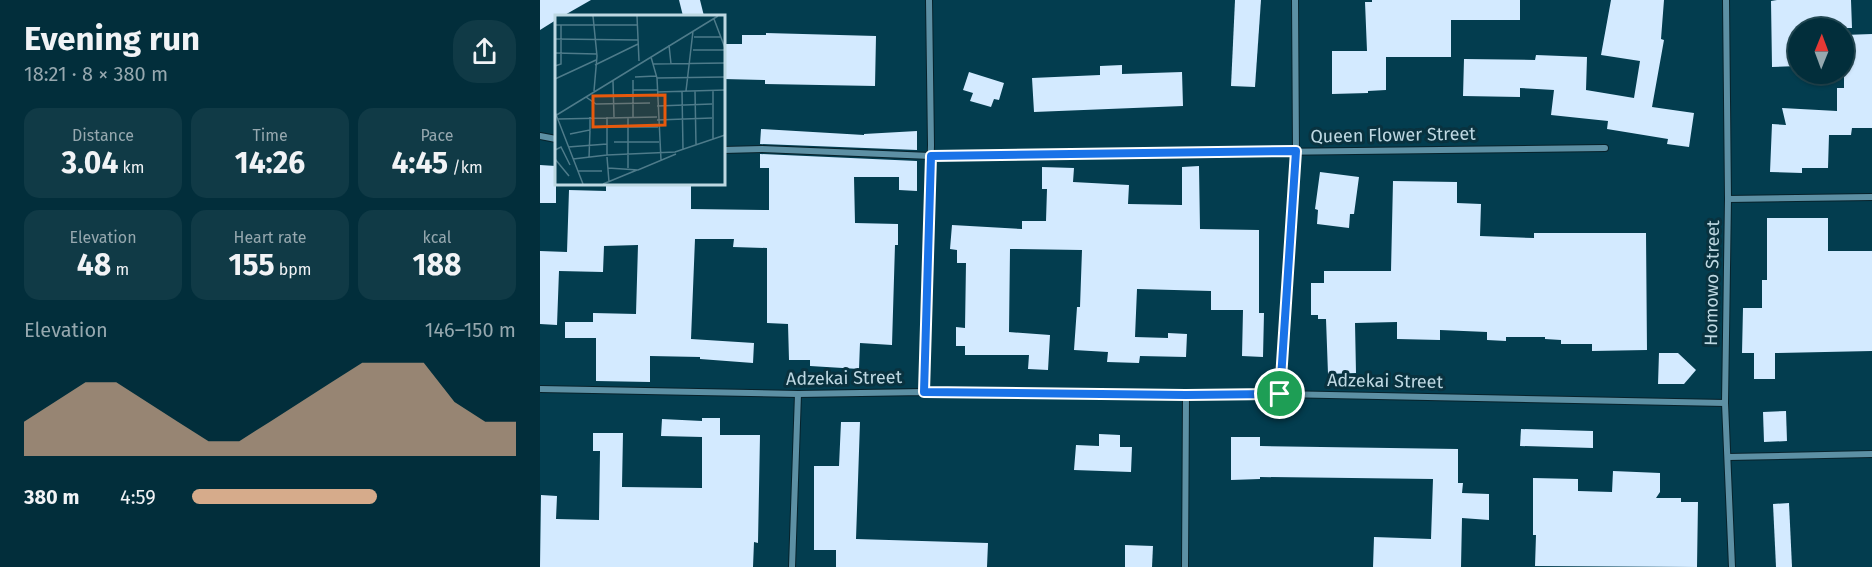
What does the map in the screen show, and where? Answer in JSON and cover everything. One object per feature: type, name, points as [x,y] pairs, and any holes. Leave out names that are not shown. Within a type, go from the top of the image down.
[{"type":"street","points":[[924,392],[931,156],[929,0]]},
{"type":"street","points":[[1280,394],[1296,151],[1295,0]]},
{"type":"street","name":"Homowo Street","points":[[1726,0],[1728,199],[1725,404],[1732,567]]},
{"type":"street","points":[[540,136],[555,139]]},
{"type":"street","name":"Queen Flower Street","points":[[724,150],[762,149],[931,156],[1605,148]]},
{"type":"street","points":[[1728,199],[1872,197]]},
{"type":"street","name":"Adzekai Street","points":[[540,389],[798,394],[924,392],[1280,394],[1725,404]]},
{"type":"street","points":[[792,567],[798,394]]},
{"type":"street","points":[[1185,567],[1186,395]]},
{"type":"street","points":[[1728,457],[1872,454]]},
{"type":"building","points":[[540,0],[591,0],[565,15],[555,15],[555,21],[540,30]]},
{"type":"building","points":[[679,0],[700,0],[704,15],[683,15]]},
{"type":"building","points":[[1235,0],[1261,0],[1255,87],[1231,86]]},
{"type":"building","points":[[1372,0],[1520,0],[1520,20],[1451,20],[1451,57],[1386,57],[1386,90],[1332,94],[1332,51],[1367,51],[1365,2],[1372,2]]},
{"type":"building","points":[[1611,0],[1664,0],[1661,39],[1664,40],[1652,107],[1694,113],[1689,147],[1667,144],[1668,139],[1607,129],[1608,121],[1551,115],[1554,90],[1520,88],[1520,97],[1463,96],[1464,59],[1535,60],[1536,55],[1587,57],[1586,90],[1634,98],[1640,61],[1601,55]]},
{"type":"building","points":[[1851,0],[1852,18],[1788,18],[1788,66],[1772,67],[1771,1]]},
{"type":"building","points":[[766,33],[876,36],[875,86],[765,84],[765,80],[724,79],[724,44],[742,44],[742,35],[766,35]]},
{"type":"building","points":[[1872,34],[1872,128],[1852,128],[1851,135],[1829,135],[1828,168],[1802,168],[1802,173],[1770,172],[1772,124],[1786,125],[1782,108],[1837,111],[1837,88],[1844,88],[1844,84],[1854,84],[1854,35]]},
{"type":"building","points":[[1122,65],[1122,74],[1182,72],[1183,106],[1034,112],[1032,78],[1100,75],[1100,66]]},
{"type":"building","points":[[969,72],[1004,83],[999,100],[994,99],[991,107],[970,101],[973,93],[963,90]]},
{"type":"building","points":[[761,129],[864,135],[917,131],[917,150],[760,144]]},
{"type":"building","points":[[760,154],[917,161],[917,191],[899,190],[899,177],[854,177],[855,223],[898,224],[898,245],[895,245],[892,345],[860,343],[859,369],[810,366],[810,360],[789,360],[788,324],[767,323],[767,248],[733,247],[734,239],[695,239],[691,339],[754,343],[753,363],[700,359],[700,357],[650,356],[650,382],[596,381],[596,338],[565,338],[565,322],[593,322],[593,313],[636,314],[638,245],[604,246],[603,272],[559,271],[557,325],[540,324],[540,251],[567,252],[569,190],[606,191],[606,184],[691,184],[691,209],[769,210],[769,168],[760,168]]},
{"type":"building","points":[[540,165],[555,166],[556,203],[540,203]]},
{"type":"building","points":[[1199,166],[1200,229],[1259,230],[1259,313],[1264,313],[1263,357],[1242,356],[1243,310],[1211,310],[1211,291],[1137,289],[1135,337],[1168,338],[1168,333],[1187,334],[1186,357],[1140,356],[1139,363],[1107,362],[1108,352],[1074,350],[1077,307],[1080,307],[1082,250],[1010,249],[1009,332],[1050,335],[1048,370],[1028,369],[1029,355],[965,355],[965,346],[956,346],[956,327],[965,328],[966,263],[957,263],[957,250],[950,249],[952,225],[1022,229],[1022,221],[1046,221],[1047,189],[1042,189],[1042,167],[1074,168],[1073,182],[1129,185],[1128,204],[1182,205],[1182,167]]},
{"type":"building","points":[[1320,172],[1359,177],[1354,214],[1350,214],[1349,228],[1317,224],[1318,210],[1315,209]]},
{"type":"building","points":[[1393,181],[1457,182],[1457,203],[1481,204],[1480,236],[1534,238],[1534,233],[1646,233],[1647,350],[1592,351],[1592,344],[1561,344],[1561,340],[1545,339],[1545,337],[1506,337],[1506,341],[1487,340],[1487,332],[1440,330],[1440,340],[1397,339],[1397,322],[1355,323],[1356,373],[1328,374],[1326,319],[1318,319],[1318,315],[1311,315],[1311,283],[1324,283],[1324,271],[1391,271]]},
{"type":"building","points":[[1767,218],[1828,218],[1828,251],[1872,251],[1872,351],[1775,353],[1775,379],[1754,379],[1754,353],[1742,353],[1743,308],[1762,308],[1762,280],[1767,280]]},
{"type":"building","points":[[1659,353],[1678,353],[1696,370],[1684,384],[1658,384]]},
{"type":"building","points":[[1786,411],[1787,441],[1764,442],[1763,412]]},
{"type":"building","points":[[702,418],[720,418],[720,435],[760,435],[758,543],[754,542],[753,567],[540,567],[541,495],[557,496],[556,519],[599,520],[600,451],[593,451],[593,433],[623,433],[622,487],[702,488],[702,437],[661,436],[662,419],[702,421]]},
{"type":"building","points":[[841,422],[860,422],[856,539],[988,543],[987,567],[836,567],[836,550],[814,550],[814,466],[839,466]]},
{"type":"building","points":[[1521,429],[1593,431],[1593,448],[1520,446]]},
{"type":"building","points":[[1099,434],[1120,435],[1120,447],[1132,447],[1131,472],[1074,470],[1076,445],[1099,446]]},
{"type":"building","points":[[1231,437],[1260,437],[1260,446],[1458,449],[1458,483],[1463,483],[1462,493],[1489,494],[1489,520],[1462,518],[1461,567],[1373,567],[1374,537],[1431,539],[1433,479],[1260,477],[1260,479],[1231,480]]},
{"type":"building","points":[[1613,471],[1660,473],[1660,492],[1656,498],[1681,498],[1681,502],[1698,502],[1697,567],[1535,566],[1533,478],[1578,479],[1578,491],[1612,492]]},
{"type":"building","points":[[1789,503],[1792,567],[1776,567],[1773,504]]},
{"type":"building","points":[[1125,545],[1153,546],[1152,567],[1125,567]]},
{"type":"route","points":[[1296,151],[1280,394],[924,392],[931,156],[1296,151]]}]
